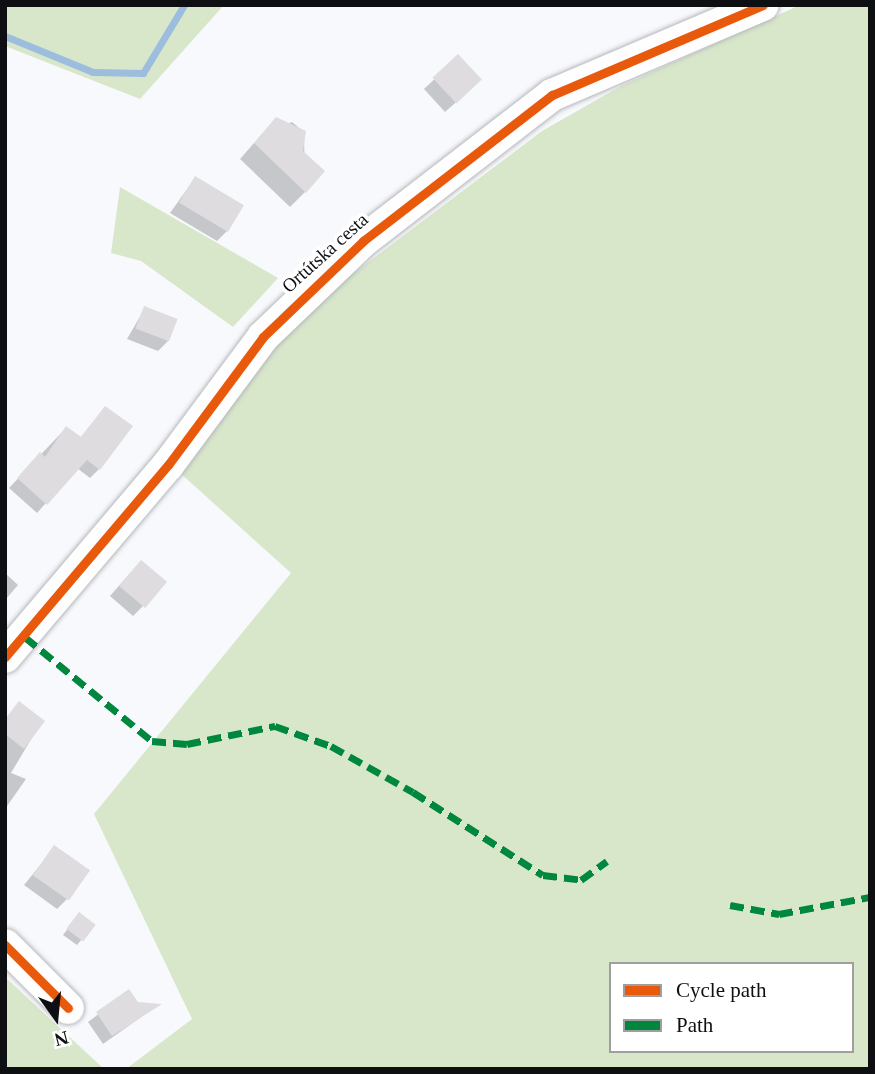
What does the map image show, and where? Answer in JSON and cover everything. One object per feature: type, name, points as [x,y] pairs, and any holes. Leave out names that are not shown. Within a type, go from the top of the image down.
[{"type":"street","name":"Ortútska cesta","points":[[7,651],[168,465],[263,337],[363,241],[552,95],[763,5]]},
{"type":"street","points":[[5,946],[68,1007]]},
{"type":"green space","points":[[5,5],[224,5],[140,99],[5,46]]},
{"type":"green space","points":[[800,5],[870,5],[870,1069],[126,1069],[192,1019],[94,814],[291,573],[179,472],[301,313],[542,131],[621,86]]},
{"type":"green space","points":[[120,187],[278,278],[233,327],[141,261],[111,253]]},
{"type":"green space","points":[[5,977],[104,1069],[5,1069]]},
{"type":"building","points":[[458,54],[482,80],[456,103],[432,78]]},
{"type":"building","points":[[276,117],[306,131],[303,151],[325,171],[306,193],[254,143]]},
{"type":"building","points":[[195,176],[244,205],[228,232],[179,203]]},
{"type":"building","points":[[144,306],[178,319],[169,341],[135,328]]},
{"type":"building","points":[[105,406],[133,426],[100,470],[87,460],[47,505],[17,478],[40,452],[45,457],[66,426],[81,437]]},
{"type":"building","points":[[141,560],[167,582],[145,608],[119,586]]},
{"type":"building","points":[[19,701],[45,721],[24,749],[5,734],[5,719]]},
{"type":"building","points":[[54,845],[90,870],[69,901],[33,875]]},
{"type":"building","points":[[79,912],[96,925],[83,941],[66,929]]},
{"type":"building","points":[[129,989],[138,1002],[162,1004],[112,1036],[96,1012]]},
{"type":"waterway","points":[[5,36],[93,72],[143,73],[184,5]]},
{"type":"marked path","points":[[25,637],[152,741],[187,744],[275,726],[331,746],[413,792],[543,875],[581,880],[607,861]]},
{"type":"marked path","points":[[730,905],[779,914],[870,897]]},
{"type":"cycle path","points":[[5,657],[168,465],[263,337],[363,241],[552,95],[763,5]]},
{"type":"cycle path","points":[[5,945],[68,1008]]}]
